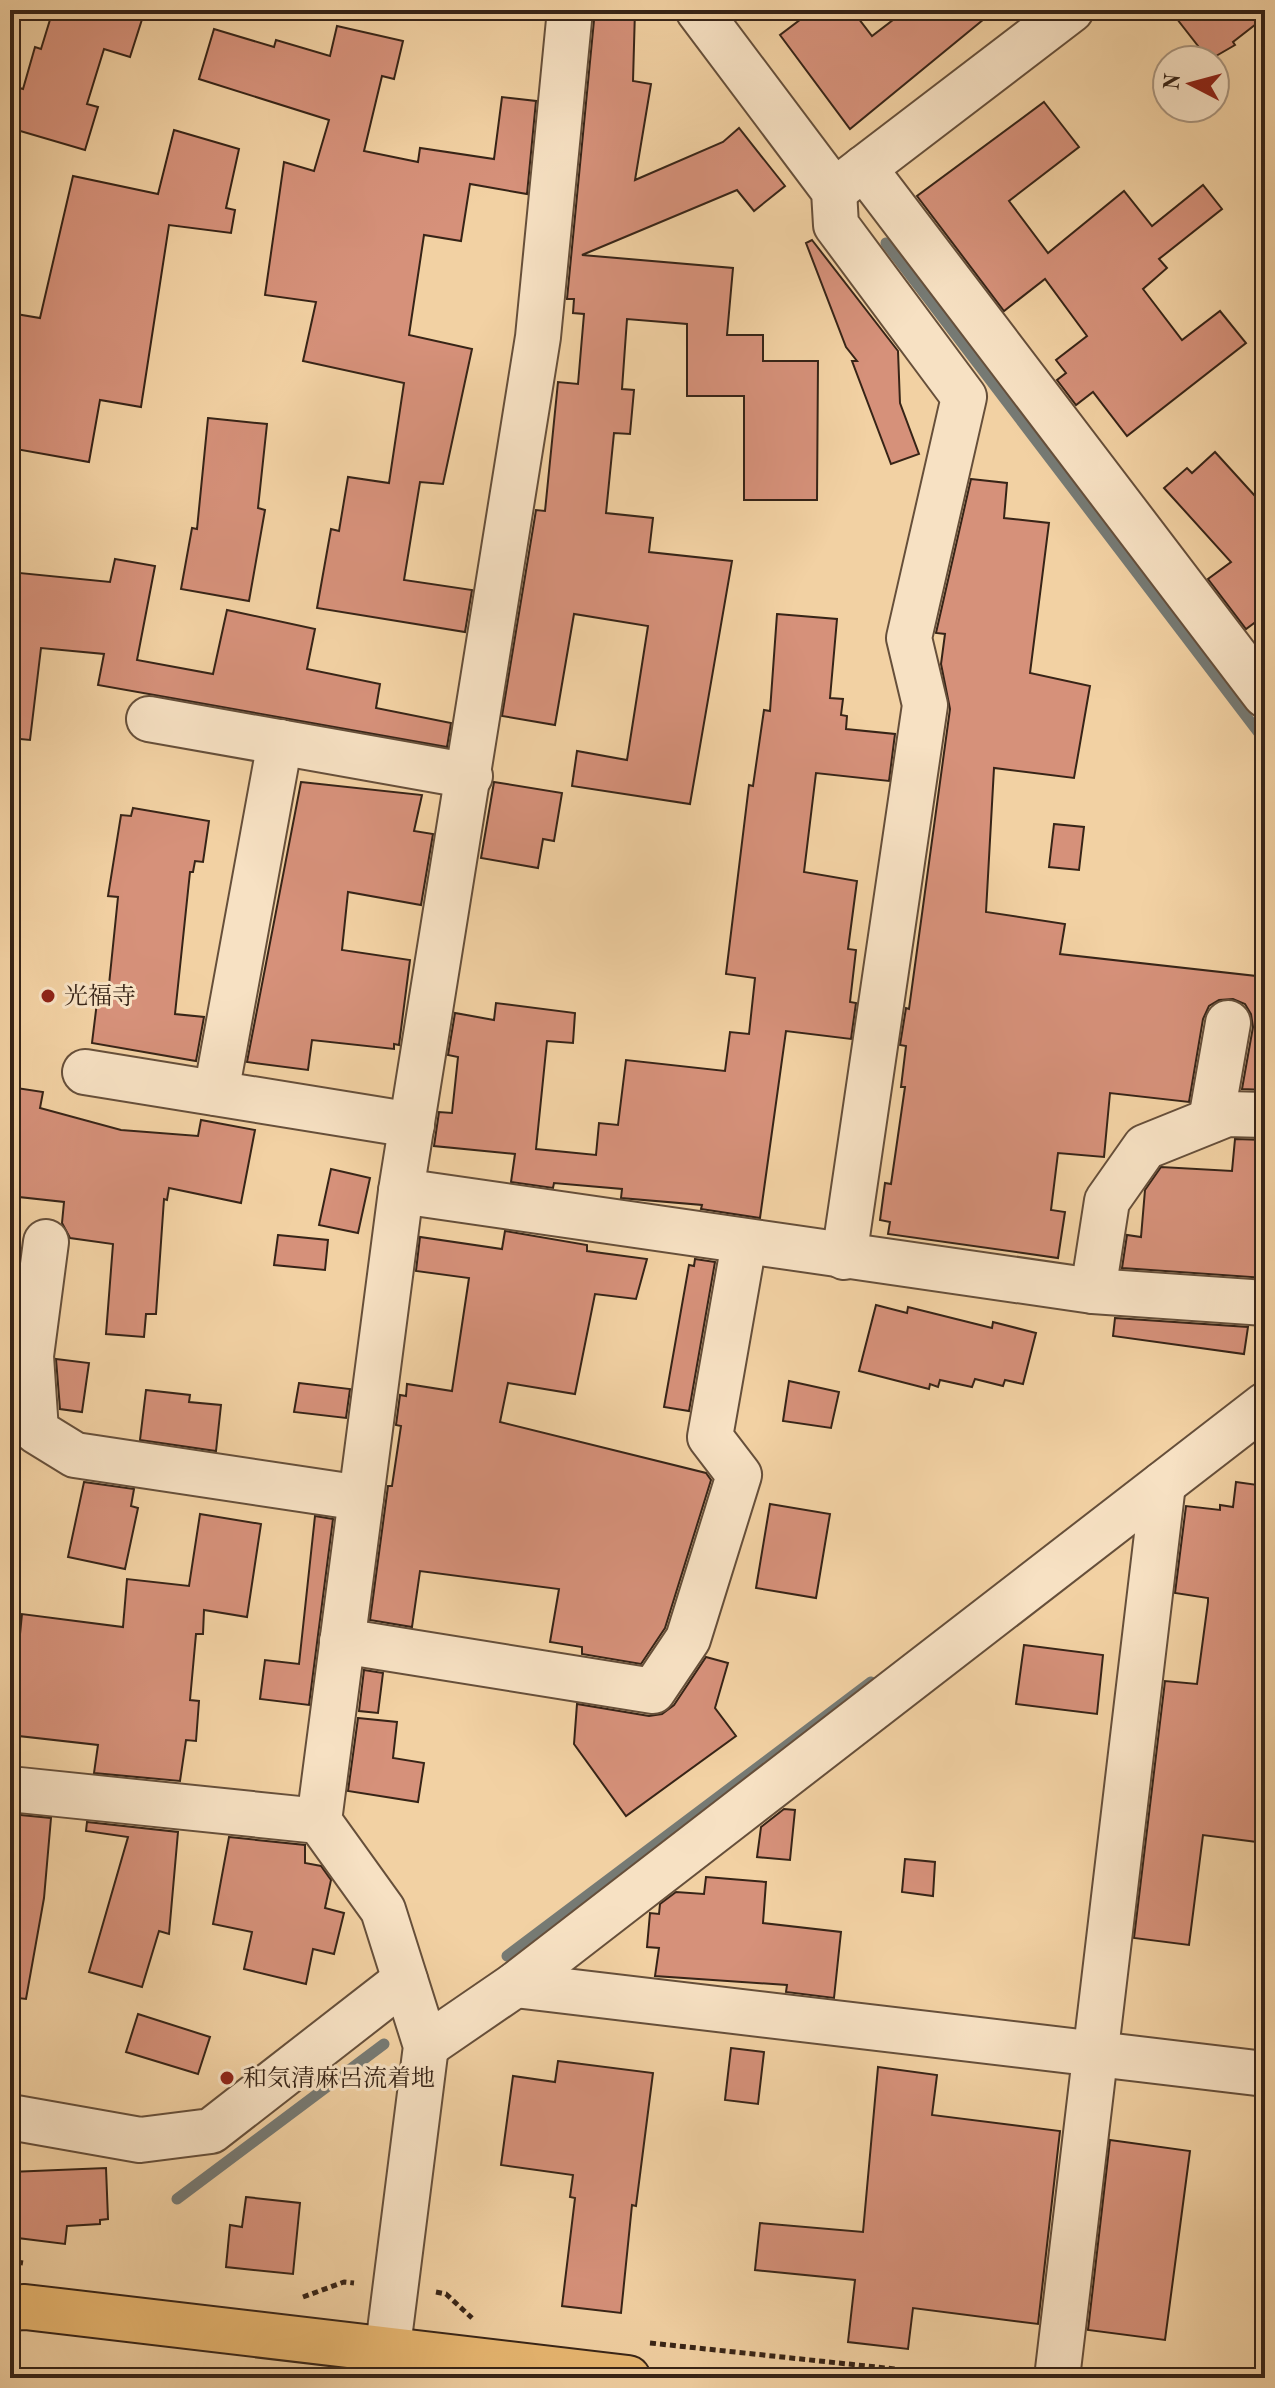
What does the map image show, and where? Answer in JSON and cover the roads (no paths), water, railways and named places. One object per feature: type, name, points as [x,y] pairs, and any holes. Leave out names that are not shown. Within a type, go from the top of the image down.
[{"type":"highway","points":[[10,2308],[25,2307],[386,2363],[632,2360]]},
{"type":"street","points":[[386,2363],[426,2046],[383,1910],[319,1821],[401,1191],[538,337],[570,10]]},
{"type":"street","points":[[698,10],[849,180],[1265,695]]},
{"type":"street","points":[[844,1257],[925,705],[909,638],[964,397],[836,225],[849,180],[1071,10]]},
{"type":"street","points":[[149,719],[470,776]]},
{"type":"street","points":[[216,1093],[280,742]]},
{"type":"street","points":[[1211,1120],[1228,1023]]},
{"type":"street","points":[[85,1072],[412,1125]]},
{"type":"street","points":[[1093,1291],[1107,1201],[1145,1147],[1227,1114],[1265,1115]]},
{"type":"street","points":[[401,1191],[744,1243],[1093,1291],[1265,1303]]},
{"type":"street","points":[[46,1242],[31,1356],[36,1431],[75,1455],[361,1498]]},
{"type":"street","points":[[342,1641],[653,1691],[688,1639],[739,1475],[710,1437],[744,1243]]},
{"type":"street","points":[[426,2046],[515,1985],[1163,1484],[1259,1416]]},
{"type":"street","points":[[1057,2378],[1163,1484]]},
{"type":"street","points":[[10,1789],[319,1821]]},
{"type":"street","points":[[10,2117],[140,2140],[211,2131],[405,1980]]},
{"type":"street","points":[[515,1985],[1265,2074]]},
{"type":"waterway","points":[[886,243],[1265,741]]},
{"type":"waterway","points":[[507,1956],[871,1682]]},
{"type":"waterway","points":[[177,2199],[384,2044]]},
{"type":"place","name":"光福寺","points":[[48,996]]},
{"type":"place","name":"和気清麻呂流着地","points":[[227,2078]]}]
